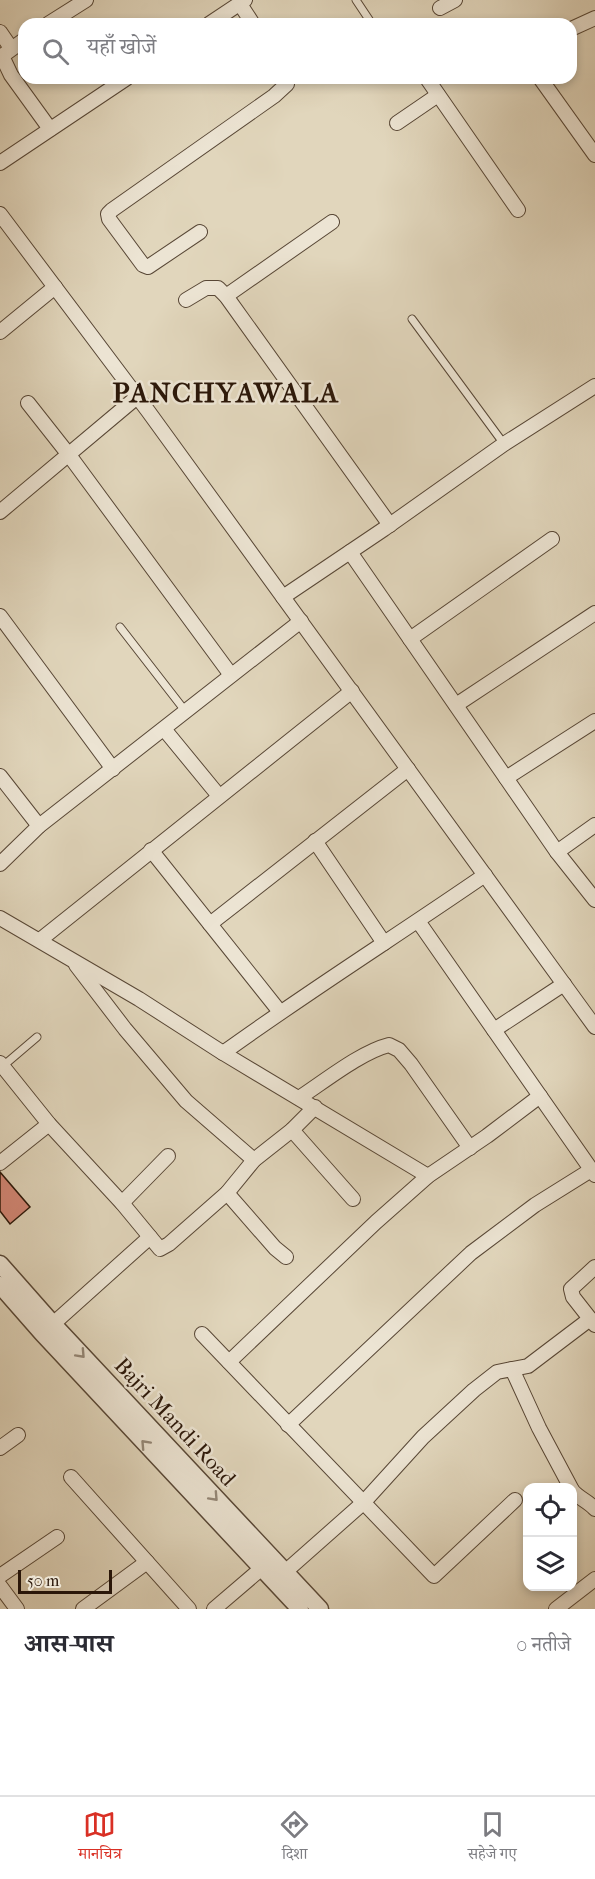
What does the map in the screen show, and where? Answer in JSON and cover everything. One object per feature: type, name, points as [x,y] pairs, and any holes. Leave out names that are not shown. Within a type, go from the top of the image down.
[{"type":"street","points":[[58,18],[86,0]]},
{"type":"street","points":[[440,8],[456,0]]},
{"type":"street","points":[[218,18],[243,2],[250,18]]},
{"type":"street","points":[[577,26],[595,18]]},
{"type":"street","points":[[0,32],[11,48]]},
{"type":"street","points":[[18,44],[2,56],[11,75],[50,129]]},
{"type":"street","points":[[0,163],[119,84]]},
{"type":"street","points":[[200,232],[148,267],[143,265],[109,219],[108,214],[274,96],[287,84]]},
{"type":"street","points":[[431,84],[518,210]]},
{"type":"street","points":[[544,84],[595,155]]},
{"type":"street","points":[[398,123],[438,94]]},
{"type":"street","points":[[2,220],[137,397],[595,1027]]},
{"type":"street","points":[[226,296],[332,222]]},
{"type":"street","points":[[0,332],[55,287]]},
{"type":"street","points":[[186,300],[206,288],[218,288],[226,296],[390,525]]},
{"type":"street","points":[[283,597],[504,444],[595,386]]},
{"type":"street","points":[[0,510],[137,397]]},
{"type":"street","points":[[28,403],[231,675]]},
{"type":"street","points":[[410,639],[552,539]]},
{"type":"street","points":[[350,552],[557,852],[595,900]]},
{"type":"street","points":[[456,705],[595,613]]},
{"type":"street","points":[[0,616],[113,769]]},
{"type":"street","points":[[0,864],[39,826],[301,621]]},
{"type":"street","points":[[40,940],[352,691]]},
{"type":"street","points":[[506,778],[595,720]]},
{"type":"street","points":[[164,729],[219,796]]},
{"type":"street","points":[[210,924],[408,768]]},
{"type":"street","points":[[0,776],[39,826]]},
{"type":"street","points":[[557,852],[595,825]]},
{"type":"street","points":[[315,841],[384,943]]},
{"type":"street","points":[[151,850],[280,1012]]},
{"type":"street","points":[[223,1053],[280,1012],[485,875]]},
{"type":"street","points":[[0,918],[71,958],[223,1053],[428,1176]]},
{"type":"street","points":[[288,1425],[471,1253],[535,1205],[593,1172],[418,921]]},
{"type":"street","points":[[71,958],[125,1029],[186,1101],[254,1160]]},
{"type":"street","points":[[494,1030],[564,984]]},
{"type":"street","points":[[300,1098],[379,1047],[389,1045],[399,1050],[411,1064],[470,1148]]},
{"type":"street","points":[[1,1064],[49,1125],[122,1203],[160,1249],[169,1244],[227,1193],[254,1160],[292,1130],[315,1107]]},
{"type":"street","points":[[228,1362],[375,1222],[428,1176],[540,1096]]},
{"type":"street","points":[[0,1163],[49,1125]]},
{"type":"street","points":[[292,1130],[353,1198]]},
{"type":"street","points":[[122,1203],[168,1156]]},
{"type":"street","points":[[227,1193],[275,1248],[286,1257]]},
{"type":"street","points":[[52,1324],[150,1238]]},
{"type":"street","name":"Bajri Mandi Road","points":[[0,1264],[52,1324],[320,1609]]},
{"type":"street","points":[[261,1568],[285,1572],[363,1503],[423,1437],[474,1390],[497,1372],[528,1366],[593,1322],[573,1297],[572,1289],[595,1267]]},
{"type":"street","points":[[0,1285],[300,1609]]},
{"type":"street","points":[[202,1334],[434,1576],[515,1500]]},
{"type":"street","points":[[512,1369],[539,1428],[569,1483]]},
{"type":"street","points":[[0,1448],[18,1435]]},
{"type":"street","points":[[71,1477],[189,1609]]},
{"type":"street","points":[[577,1496],[589,1502],[595,1509]]},
{"type":"street","points":[[0,1576],[57,1536]]},
{"type":"street","points":[[83,1609],[147,1562]]},
{"type":"street","points":[[214,1609],[261,1568]]},
{"type":"street","points":[[556,1609],[595,1579]]},
{"type":"street","points":[[0,1586],[17,1609]]},
{"type":"lane","points":[[356,0],[368,18]]},
{"type":"lane","points":[[412,319],[504,444]]},
{"type":"lane","points":[[120,627],[186,712]]},
{"type":"lane","points":[[1,1064],[37,1037]]},
{"type":"building","points":[[0,1172],[30,1207],[10,1224],[0,1211]]},
{"type":"district","name":"PANCHYAWALA","points":[[226,392]]}]
